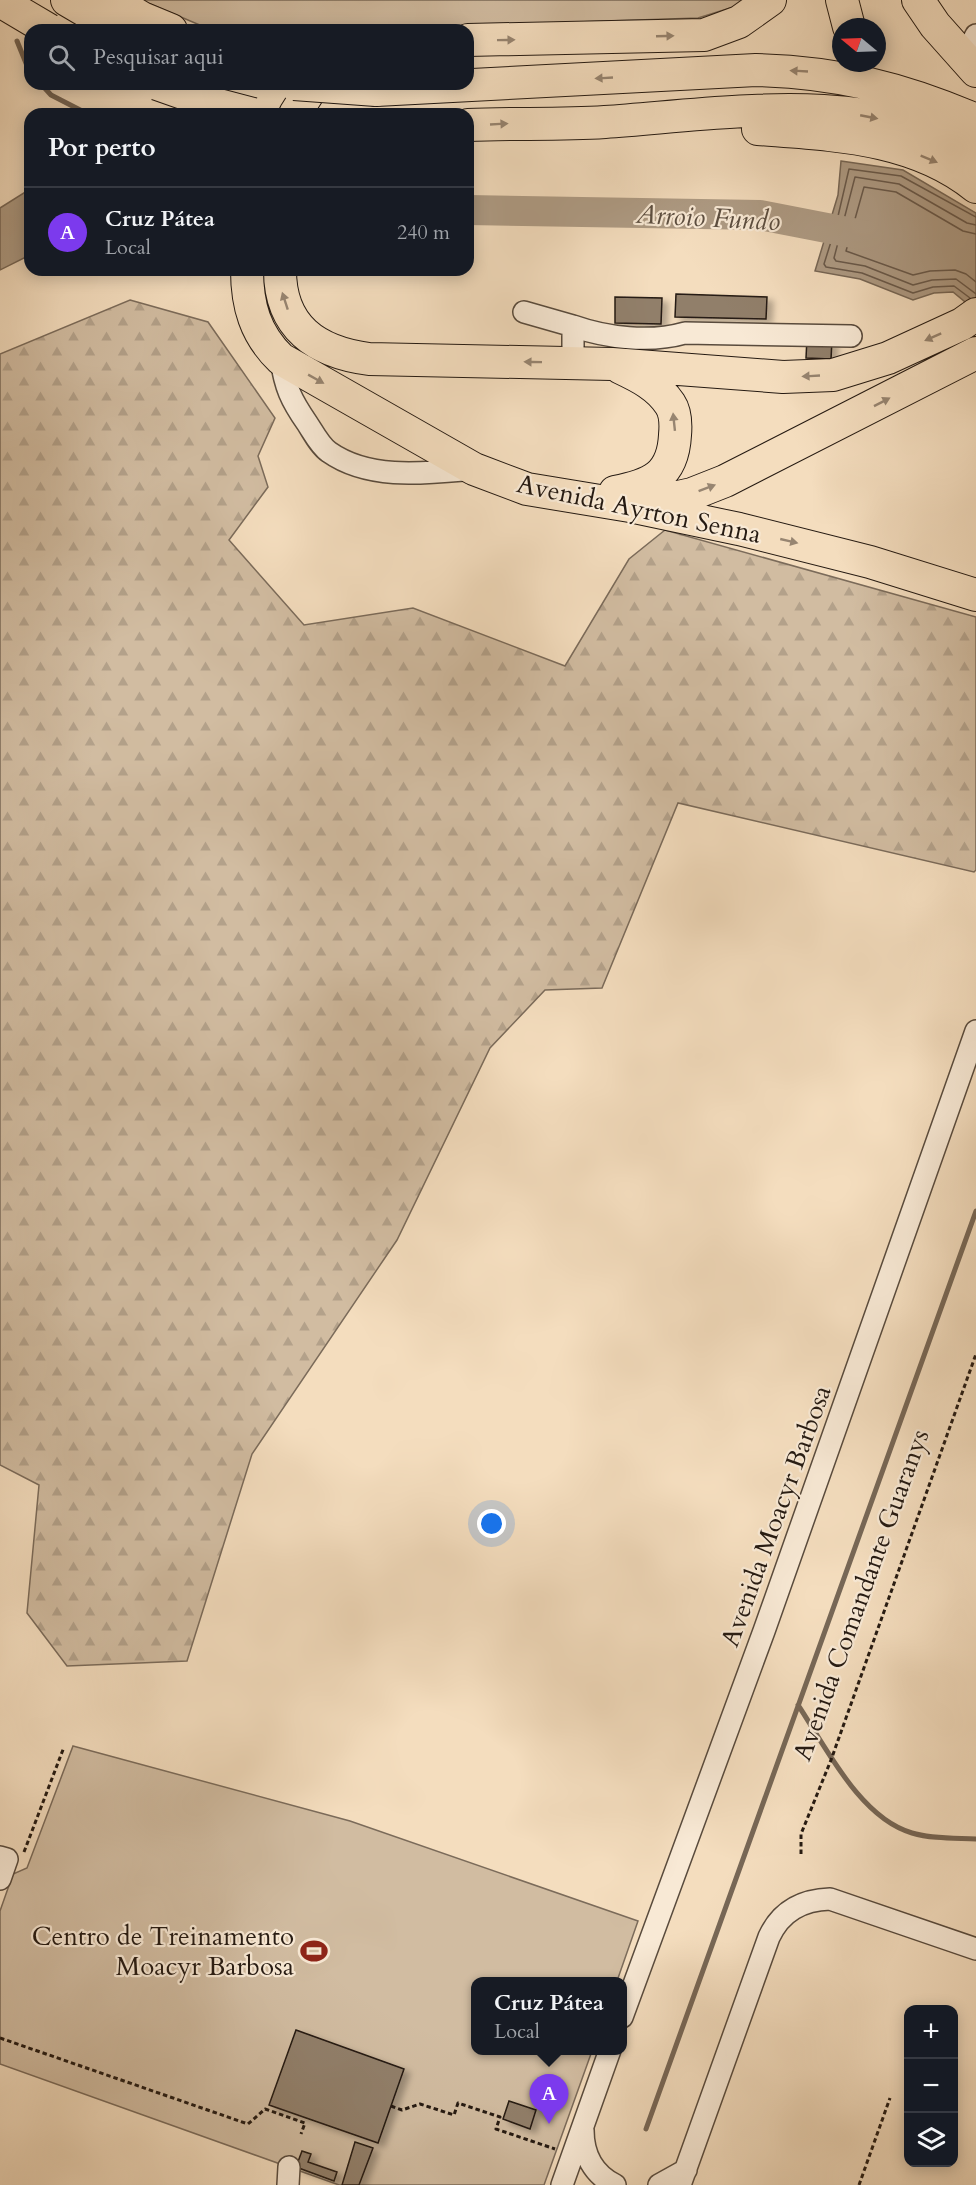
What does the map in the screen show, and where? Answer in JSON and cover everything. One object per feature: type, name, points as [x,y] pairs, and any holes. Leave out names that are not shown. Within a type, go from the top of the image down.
[{"type":"highway","points":[[66,0],[80,24]]},
{"type":"highway","points":[[66,0],[108,24]]},
{"type":"highway","points":[[112,0],[156,24]]},
{"type":"highway","points":[[474,40],[704,35],[739,21],[770,0]]},
{"type":"highway","points":[[842,0],[847,18]]},
{"type":"highway","points":[[918,0],[935,25],[972,55]]},
{"type":"highway","points":[[0,1],[40,24]]},
{"type":"highway","points":[[886,69],[938,103]]},
{"type":"highway","points":[[474,85],[756,70],[805,71],[876,84],[938,103],[976,120]]},
{"type":"highway","points":[[174,90],[224,108]]},
{"type":"highway","points":[[194,90],[227,108]]},
{"type":"highway","points":[[299,108],[311,90]]},
{"type":"highway","points":[[601,122],[763,110],[819,110],[862,115],[917,127],[976,152]]},
{"type":"highway","points":[[474,125],[601,122],[853,136],[904,149],[935,161],[976,187]]},
{"type":"highway","name":"Avenida Ayrton Senna","points":[[247,276],[250,309],[257,329],[267,346],[281,359],[474,469],[527,489],[630,506],[823,549],[976,595]]},
{"type":"highway","points":[[281,276],[285,303],[298,329],[317,344],[334,352],[369,359],[612,364],[783,377],[833,375],[888,358],[962,324],[976,314]]},
{"type":"highway","points":[[630,506],[692,494],[725,481],[976,353]]},
{"type":"highway","points":[[580,497],[632,489],[652,482],[664,473],[675,441],[676,420],[671,405],[645,380],[612,364]]},
{"type":"street","points":[[524,312],[594,333],[622,337],[672,337],[685,333],[851,336]]},
{"type":"street","points":[[573,326],[573,363]]},
{"type":"street","points":[[281,359],[285,386],[294,404],[327,451],[348,462],[390,471],[419,474],[474,469]]},
{"type":"street","name":"Avenida Moacyr Barbosa","points":[[627,2003],[764,1631],[976,1031]]},
{"type":"street","points":[[659,2185],[683,2177],[769,1937],[777,1922],[790,1910],[807,1901],[830,1899],[976,1949]]},
{"type":"street","points":[[562,2185],[608,2055]]},
{"type":"street","points":[[583,2126],[584,2145],[591,2163],[601,2175],[615,2185]]},
{"type":"path","name":"Avenida Comandante Guaranys","points":[[801,1854],[801,1834],[831,1760],[976,1354]]},
{"type":"path","points":[[2,1865],[22,1856],[64,1747]]},
{"type":"path","points":[[0,2038],[248,2124],[265,2109],[305,2123],[301,2134]]},
{"type":"path","points":[[859,2185],[890,2098]]},
{"type":"path","points":[[391,2106],[402,2110],[420,2104],[454,2115],[458,2103],[500,2117],[496,2129],[557,2150]]},
{"type":"green space","points":[[141,0],[746,0],[740,5],[698,18],[474,25],[197,24]]},
{"type":"green space","points":[[130,300],[208,322],[275,418],[258,456],[268,487],[229,540],[304,625],[413,608],[565,666],[629,559],[665,530],[976,617],[976,870],[974,872],[678,803],[602,988],[545,990],[490,1048],[397,1240],[252,1454],[187,1661],[67,1666],[27,1613],[39,1485],[0,1465],[0,354]]},
{"type":"green space","name":"Centro de Treinamento Moacyr Barbosa","points":[[73,1746],[350,1821],[638,1921],[618,1977],[471,1977],[471,2055],[591,2055],[544,2185],[339,2185],[0,2064],[0,1911],[13,1874],[27,1868]]},
{"type":"water","points":[[841,161],[903,170],[976,213],[976,311],[953,292],[934,293],[913,300],[860,279],[815,271],[838,195]]},
{"type":"water","points":[[24,193],[24,258],[0,270],[0,208]]},
{"type":"building","points":[[676,294],[767,297],[766,319],[675,317]]},
{"type":"building","points":[[615,297],[662,298],[661,324],[615,323]]},
{"type":"building","points":[[807,338],[832,340],[831,359],[806,358]]},
{"type":"building","points":[[296,2030],[404,2069],[378,2143],[269,2105]]},
{"type":"building","points":[[509,2101],[536,2110],[530,2129],[503,2119]]},
{"type":"building","points":[[355,2142],[373,2148],[359,2185],[342,2185]]},
{"type":"building","points":[[302,2151],[311,2154],[308,2162],[337,2172],[334,2181],[296,2167]]},
{"type":"waterway","points":[[17,41],[24,58]]},
{"type":"waterway","points":[[46,90],[51,95],[76,108]]},
{"type":"waterway","name":"Arroio Fundo","points":[[474,210],[760,215],[868,236]]},
{"type":"waterway","points":[[646,2129],[976,1211]]},
{"type":"waterway","points":[[798,1705],[846,1779],[876,1813],[893,1825],[912,1833],[976,1839]]},
{"type":"place","name":"Centro de Treinamento Moacyr Barbosa","points":[[314,1951]]},
{"type":"place","name":"Cruz Pátea","points":[[549,2124]]}]
